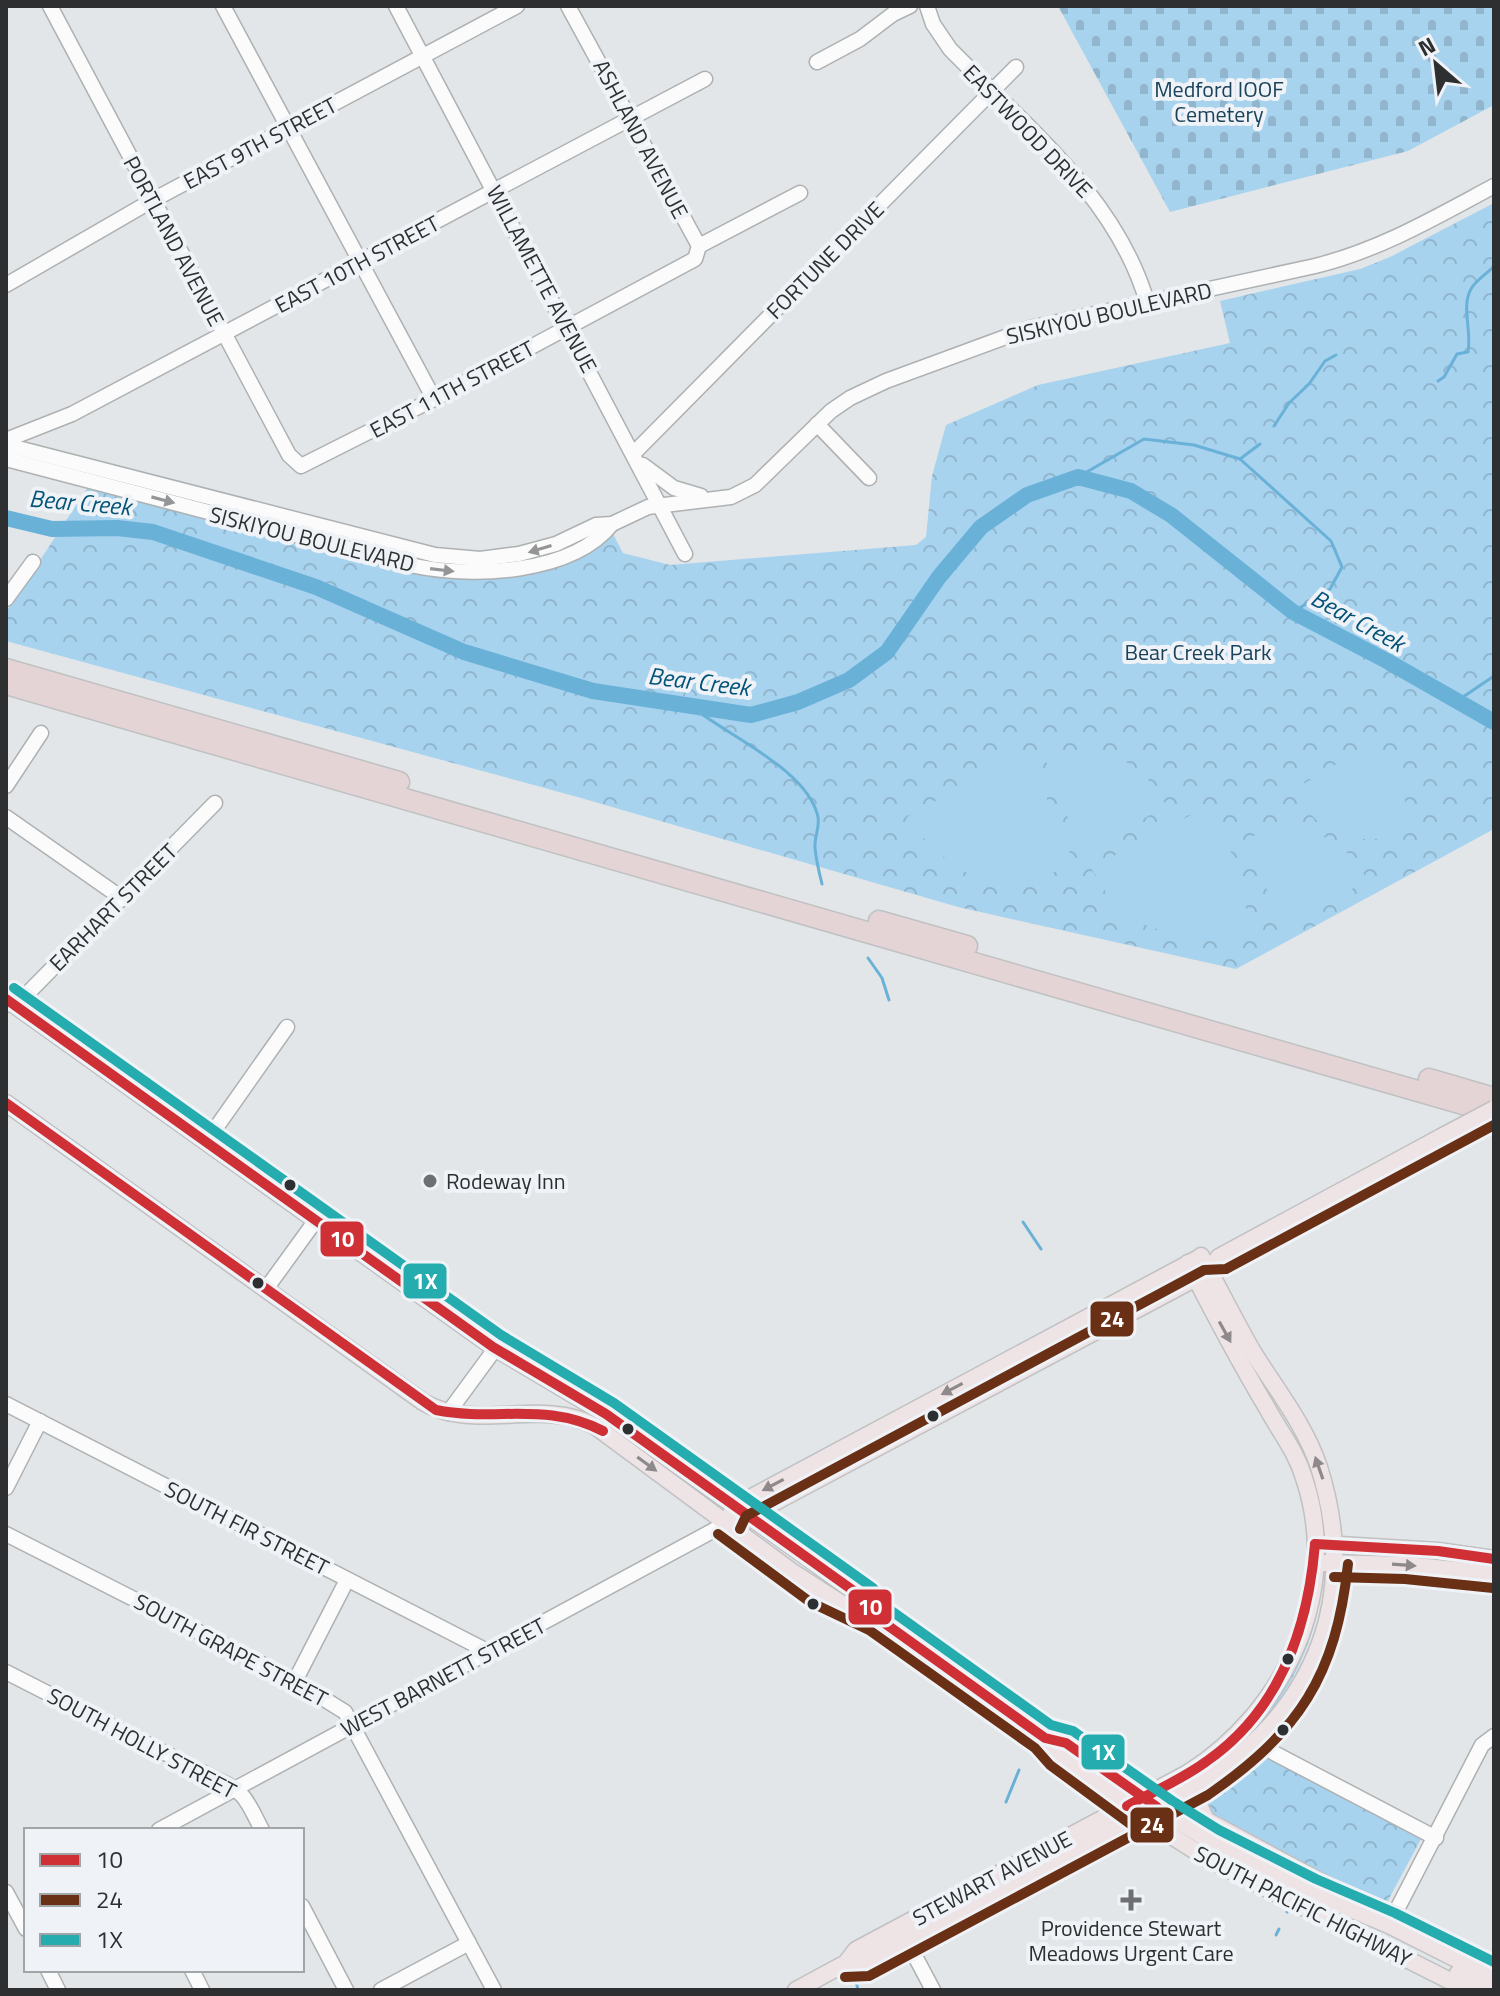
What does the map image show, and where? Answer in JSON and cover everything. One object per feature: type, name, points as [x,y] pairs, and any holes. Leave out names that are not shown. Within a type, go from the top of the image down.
[{"type":"highway","points":[[6,669],[1489,1096]]},
{"type":"highway","points":[[6,684],[1494,1113]]},
{"type":"main road","points":[[7,1002],[495,1349],[606,1414],[865,1599],[876,1617]]},
{"type":"main road","points":[[6,1103],[423,1402],[448,1413],[540,1412],[583,1419],[791,1571],[853,1611],[876,1617],[1045,1738]]},
{"type":"main road","points":[[727,1523],[742,1511],[906,1414],[1219,1257],[1441,1137],[1494,1113]]},
{"type":"main road","points":[[742,1511],[860,1457],[1198,1267]]},
{"type":"main road","points":[[1150,1802],[1209,1760],[1242,1731],[1262,1708],[1282,1679],[1300,1638],[1315,1563],[1311,1502],[1295,1453],[1268,1410],[1198,1267]]},
{"type":"main road","points":[[1150,1802],[1201,1783],[1257,1739],[1286,1709],[1310,1669],[1327,1617],[1334,1563],[1326,1493],[1307,1440],[1198,1267]]},
{"type":"main road","points":[[539,1373],[552,1388],[555,1400],[540,1412]]},
{"type":"main road","points":[[860,1457],[857,1452],[860,1448],[896,1429],[906,1414]]},
{"type":"main road","points":[[1315,1544],[1438,1551],[1494,1559]]},
{"type":"main road","points":[[1315,1563],[1406,1565],[1494,1574]]},
{"type":"main road","points":[[791,1571],[818,1577],[837,1589],[843,1583]]},
{"type":"main road","name":"SOUTH PACIFIC HIGHWAY","points":[[1045,1738],[1066,1743],[1212,1842],[1310,1892],[1389,1925],[1494,1978]]},
{"type":"main road","name":"SOUTH PACIFIC HIGHWAY","points":[[1045,1738],[1058,1754],[1134,1811],[1208,1859],[1468,1990]]},
{"type":"main road","points":[[1201,1783],[1197,1801],[1206,1820],[1369,1905],[1389,1925]]},
{"type":"main road","name":"STEWART AVENUE","points":[[846,1963],[863,1964],[907,1941],[1150,1802]]},
{"type":"main road","name":"STEWART AVENUE","points":[[796,1990],[846,1963],[856,1950],[976,1886],[1134,1811]]},
{"type":"main road","points":[[907,1941],[906,1935],[910,1931],[956,1906],[976,1886]]},
{"type":"main road","points":[[1375,1944],[1412,1950],[1492,1990]]},
{"type":"street","name":"PORTLAND AVENUE","points":[[50,6],[292,460],[301,466],[308,465]]},
{"type":"street","points":[[223,6],[434,399]]},
{"type":"street","name":"WILLAMETTE AVENUE","points":[[396,6],[568,327],[685,554]]},
{"type":"street","name":"EAST 9TH STREET","points":[[6,285],[153,200],[517,6]]},
{"type":"street","name":"ASHLAND AVENUE","points":[[568,6],[699,246]]},
{"type":"street","points":[[817,62],[860,39],[893,14],[910,6]]},
{"type":"street","name":"EASTWOOD DRIVE","points":[[927,6],[943,41],[1088,190],[1135,270],[1147,302]]},
{"type":"street","name":"FORTUNE DRIVE","points":[[636,458],[1016,67]]},
{"type":"street","name":"EAST 10TH STREET","points":[[6,443],[53,423],[224,334],[705,79]]},
{"type":"street","name":"SISKIYOU BOULEVARD","points":[[6,443],[449,557],[492,559],[556,544],[596,525],[612,524],[660,504],[717,499],[741,493],[755,485],[817,424],[850,398],[900,375],[1030,328],[1315,266],[1357,254],[1397,237],[1494,186]]},
{"type":"street","points":[[699,246],[800,193]]},
{"type":"street","name":"EAST 11TH STREET","points":[[308,465],[695,259],[699,246]]},
{"type":"street","points":[[47,456],[37,444],[53,423]]},
{"type":"street","points":[[817,424],[869,478]]},
{"type":"street","points":[[636,458],[680,491],[717,499]]},
{"type":"street","name":"SISKIYOU BOULEVARD","points":[[6,459],[448,572],[487,572],[550,561],[602,537],[612,524]]},
{"type":"street","points":[[6,599],[33,562]]},
{"type":"street","points":[[6,786],[41,733]]},
{"type":"street","name":"EARHART STREET","points":[[7,1002],[29,992],[215,803]]},
{"type":"street","points":[[6,817],[123,899]]},
{"type":"street","points":[[206,1142],[287,1027]]},
{"type":"street","points":[[266,1289],[316,1220]]},
{"type":"street","points":[[448,1413],[495,1349]]},
{"type":"street","name":"SOUTH FIR STREET","points":[[6,1404],[489,1652]]},
{"type":"street","points":[[6,1488],[40,1421]]},
{"type":"street","name":"WEST BARNETT STREET","points":[[163,1828],[727,1523]]},
{"type":"street","name":"SOUTH GRAPE STREET","points":[[6,1534],[295,1681],[345,1712],[494,1990]]},
{"type":"street","points":[[295,1681],[347,1580]]},
{"type":"street","name":"SOUTH HOLLY STREET","points":[[6,1672],[236,1788],[261,1828]]},
{"type":"street","points":[[1389,1925],[1482,1745],[1494,1736]]},
{"type":"street","points":[[1257,1739],[1274,1753],[1436,1838]]},
{"type":"street","points":[[6,1892],[20,1904]]},
{"type":"street","points":[[304,1910],[346,1990]]},
{"type":"street","points":[[907,1941],[933,1990]]},
{"type":"street","points":[[381,1990],[469,1943]]},
{"type":"street","points":[[49,1972],[58,1990]]},
{"type":"street","points":[[193,1972],[202,1990]]},
{"type":"green space","name":"Medford IOOF Cemetery","points":[[1058,6],[1494,6],[1494,105],[1408,151],[1170,212]]},
{"type":"green space","name":"Bear Creek Park","points":[[1494,203],[1494,829],[1236,969],[958,907],[581,798],[6,641],[6,612],[90,484],[448,575],[583,551],[613,534],[623,553],[670,565],[916,545],[926,537],[932,476],[946,425],[1038,385],[1230,343],[1220,301],[1360,269],[1390,257]]},
{"type":"green space","points":[[1372,743],[1378,745],[1398,780],[1414,828],[1379,839],[1345,836],[1316,819],[1293,790]]},
{"type":"green space","points":[[1023,752],[1028,754],[1074,863],[1025,883],[994,884],[965,872],[937,852],[907,817]]},
{"type":"green space","points":[[1071,753],[1102,755],[1127,762],[1147,778],[1166,805],[1087,849],[1078,844],[1046,761]]},
{"type":"green space","points":[[1204,808],[1212,809],[1228,841],[1252,931],[1220,936],[1170,933],[1138,922],[1120,911],[1091,868]]},
{"type":"green space","points":[[1285,828],[1312,833],[1334,842],[1351,857],[1367,879],[1295,927],[1281,922],[1245,839]]},
{"type":"green space","points":[[1320,1586],[1315,1621],[1302,1659],[1282,1695],[1260,1723]]},
{"type":"green space","points":[[1252,1749],[1421,1839],[1384,1908],[1217,1819],[1209,1807],[1209,1786],[1222,1770]]},
{"type":"waterway","points":[[1438,381],[1444,377],[1457,354],[1468,352],[1468,296],[1476,283],[1494,266]]},
{"type":"waterway","points":[[1274,426],[1325,361],[1336,355]]},
{"type":"waterway","points":[[1078,477],[1144,439],[1194,445],[1240,459],[1260,444]]},
{"type":"waterway","points":[[1240,459],[1331,541],[1342,567],[1330,589],[1293,612]]},
{"type":"waterway","name":"Bear Creek","points":[[6,518],[52,529],[117,528],[153,532],[316,587],[464,652],[593,691],[751,715],[798,702],[849,680],[887,652],[939,577],[981,527],[1027,495],[1078,477],[1131,491],[1171,515],[1293,612],[1494,722]]},
{"type":"waterway","points":[[1457,701],[1494,676]]},
{"type":"waterway","points":[[690,705],[763,754],[799,783],[818,817],[815,848],[822,884]]},
{"type":"waterway","points":[[868,958],[882,978],[889,1000]]},
{"type":"waterway","points":[[1023,1222],[1041,1249]]},
{"type":"waterway","points":[[1006,1802],[1019,1770]]},
{"type":"waterway","points":[[1276,1935],[1279,1929]]},
{"type":"waterway","points":[[856,1981],[858,1990]]},
{"type":"transit line","name":"1X","points":[[14,988],[501,1335],[614,1403],[873,1588],[886,1607],[1051,1725],[1073,1731],[1219,1830],[1494,1962]]},
{"type":"transit line","name":"10","points":[[6,999],[493,1347],[606,1414],[865,1599],[876,1617],[1045,1738],[1066,1743],[1157,1807]]},
{"type":"transit line","name":"10","points":[[6,1103],[436,1410],[541,1414],[582,1422],[603,1431]]},
{"type":"transit line","name":"24","points":[[740,1529],[746,1516],[1204,1270],[1226,1269],[1494,1125]]},
{"type":"transit line","name":"24","points":[[718,1534],[810,1602],[869,1630],[1035,1748],[1050,1765],[1133,1826]]},
{"type":"transit line","name":"10","points":[[1315,1544],[1438,1551],[1494,1559]]},
{"type":"transit line","name":"10","points":[[1127,1806],[1198,1767],[1232,1741],[1254,1718],[1286,1665],[1297,1637],[1315,1544]]},
{"type":"transit line","name":"24","points":[[845,1977],[869,1976],[1208,1795],[1240,1772],[1267,1748],[1308,1698],[1334,1638],[1348,1564]]},
{"type":"transit line","name":"24","points":[[1334,1577],[1405,1579],[1493,1588]]},
{"type":"place","name":"Rodeway Inn","points":[[430,1181]]},
{"type":"place","name":"Providence Stewart Meadows Urgent Care","points":[[1131,1900]]}]
